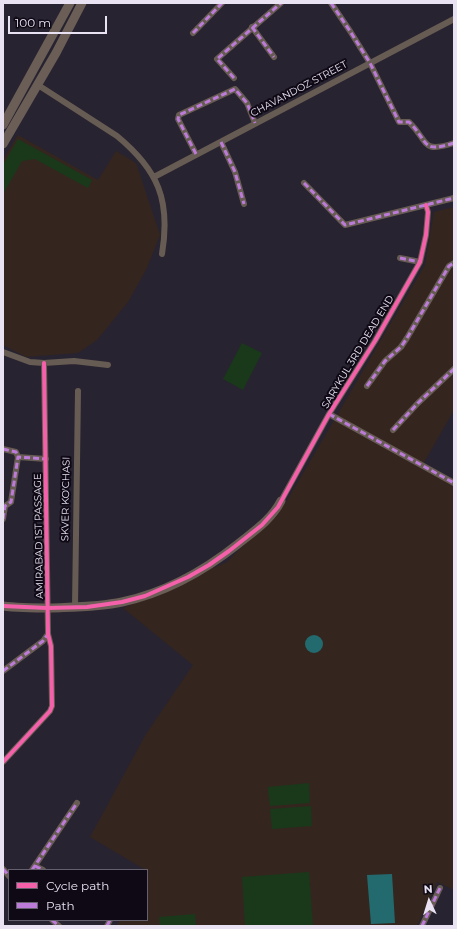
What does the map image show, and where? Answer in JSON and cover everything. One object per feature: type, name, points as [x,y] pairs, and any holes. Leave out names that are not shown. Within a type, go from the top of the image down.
[{"type":"main road","points":[[3,125],[70,3]]},
{"type":"main road","points":[[3,144],[38,86],[82,3]]},
{"type":"main road","points":[[28,80],[38,86]]},
{"type":"main road","points":[[3,606],[75,608],[133,600],[155,592],[193,574],[230,551],[262,525],[274,513],[281,501]]},
{"type":"street","points":[[193,33],[222,3]]},
{"type":"street","points":[[234,78],[217,59],[281,3]]},
{"type":"street","points":[[331,3],[370,63],[399,122],[409,122],[427,145],[433,148],[454,143]]},
{"type":"street","name":"CHAVANDOZ STREET","points":[[154,177],[454,19]]},
{"type":"street","points":[[252,28],[274,57]]},
{"type":"street","points":[[38,86],[116,136],[146,164],[159,187],[164,210],[165,238],[162,254]]},
{"type":"street","points":[[196,154],[178,119],[179,115],[236,89],[247,103],[255,123]]},
{"type":"street","points":[[221,142],[235,172],[244,204]]},
{"type":"street","points":[[304,183],[345,225],[454,198]]},
{"type":"street","name":"SARYKUL 3RD DEAD END","points":[[281,501],[329,414],[375,341],[420,262],[426,235],[428,212],[426,205]]},
{"type":"street","points":[[400,258],[420,262]]},
{"type":"street","points":[[367,386],[385,361],[404,342],[449,266],[454,263]]},
{"type":"street","points":[[3,352],[30,362],[44,363],[74,360],[108,365]]},
{"type":"street","name":"AMIRABAD 1ST PASSAGE","points":[[3,762],[51,708],[51,646],[48,634],[44,363]]},
{"type":"street","points":[[393,430],[418,402],[454,369]]},
{"type":"street","name":"SKVER KO'CHASI","points":[[75,608],[78,391]]},
{"type":"street","points":[[329,414],[454,483]]},
{"type":"street","points":[[3,449],[16,452],[18,457],[11,502],[5,506],[3,520]]},
{"type":"street","points":[[18,457],[46,459]]},
{"type":"street","points":[[3,671],[43,642],[48,634]]},
{"type":"street","points":[[34,868],[77,803]]},
{"type":"street","points":[[422,926],[440,888]]},
{"type":"shaded area","points":[[18,135],[98,180],[116,151],[136,163],[160,235],[147,268],[128,302],[97,340],[78,353],[26,357],[3,345],[3,160]]},
{"type":"shaded area","points":[[18,139],[92,180],[88,188],[35,159],[22,161],[3,194],[3,165]]},
{"type":"shaded area","points":[[454,207],[454,410],[422,466],[454,486],[454,890],[437,882],[417,926],[116,926],[119,921],[148,921],[149,872],[148,869],[144,869],[90,837],[146,734],[193,665],[123,608],[227,562],[285,504],[425,265],[434,212]]},
{"type":"shaded area","points":[[242,343],[262,353],[243,390],[223,379]]},
{"type":"shaded area","points":[[310,635],[318,635],[323,640],[321,651],[318,653],[310,653],[305,648],[305,640]]},
{"type":"shaded area","points":[[309,783],[310,803],[270,806],[268,787]]},
{"type":"shaded area","points":[[311,806],[312,826],[272,829],[270,809]]},
{"type":"shaded area","points":[[309,872],[313,926],[245,926],[242,877]]},
{"type":"shaded area","points":[[392,874],[395,923],[371,924],[367,875]]},
{"type":"shaded area","points":[[195,914],[196,926],[160,926],[159,917]]},
{"type":"marked path","points":[[193,33],[222,3]]},
{"type":"marked path","points":[[234,78],[217,59],[281,3]]},
{"type":"marked path","points":[[331,3],[370,63],[399,122],[409,122],[426,144],[430,146],[435,147],[454,143]]},
{"type":"marked path","points":[[252,27],[274,57]]},
{"type":"marked path","points":[[196,154],[178,119],[179,115],[235,89],[247,103],[255,123]]},
{"type":"marked path","points":[[221,142],[235,172],[244,204]]},
{"type":"marked path","points":[[304,183],[345,225],[454,198]]},
{"type":"marked path","points":[[400,258],[420,262]]},
{"type":"marked path","points":[[367,386],[385,361],[401,347],[449,266],[454,263]]},
{"type":"marked path","points":[[393,430],[418,403],[454,369]]},
{"type":"marked path","points":[[329,414],[454,483]]},
{"type":"marked path","points":[[3,449],[16,452],[18,457]]},
{"type":"marked path","points":[[3,519],[5,506],[11,502],[18,457],[46,459]]},
{"type":"marked path","points":[[3,671],[43,641],[48,634]]},
{"type":"marked path","points":[[33,869],[77,803]]},
{"type":"marked path","points":[[35,866],[41,869]]},
{"type":"marked path","points":[[3,869],[8,875]]},
{"type":"marked path","points":[[422,926],[440,888]]},
{"type":"marked path","points":[[53,921],[59,926]]},
{"type":"marked path","points":[[107,926],[110,921]]},
{"type":"cycle path","points":[[3,606],[47,608],[87,607],[122,602],[145,596],[188,577],[209,565],[262,525],[278,507],[329,414],[375,341],[420,262],[426,235],[428,212],[426,205]]},
{"type":"cycle path","points":[[3,762],[50,711],[52,706],[51,646],[48,634],[44,363]]}]
